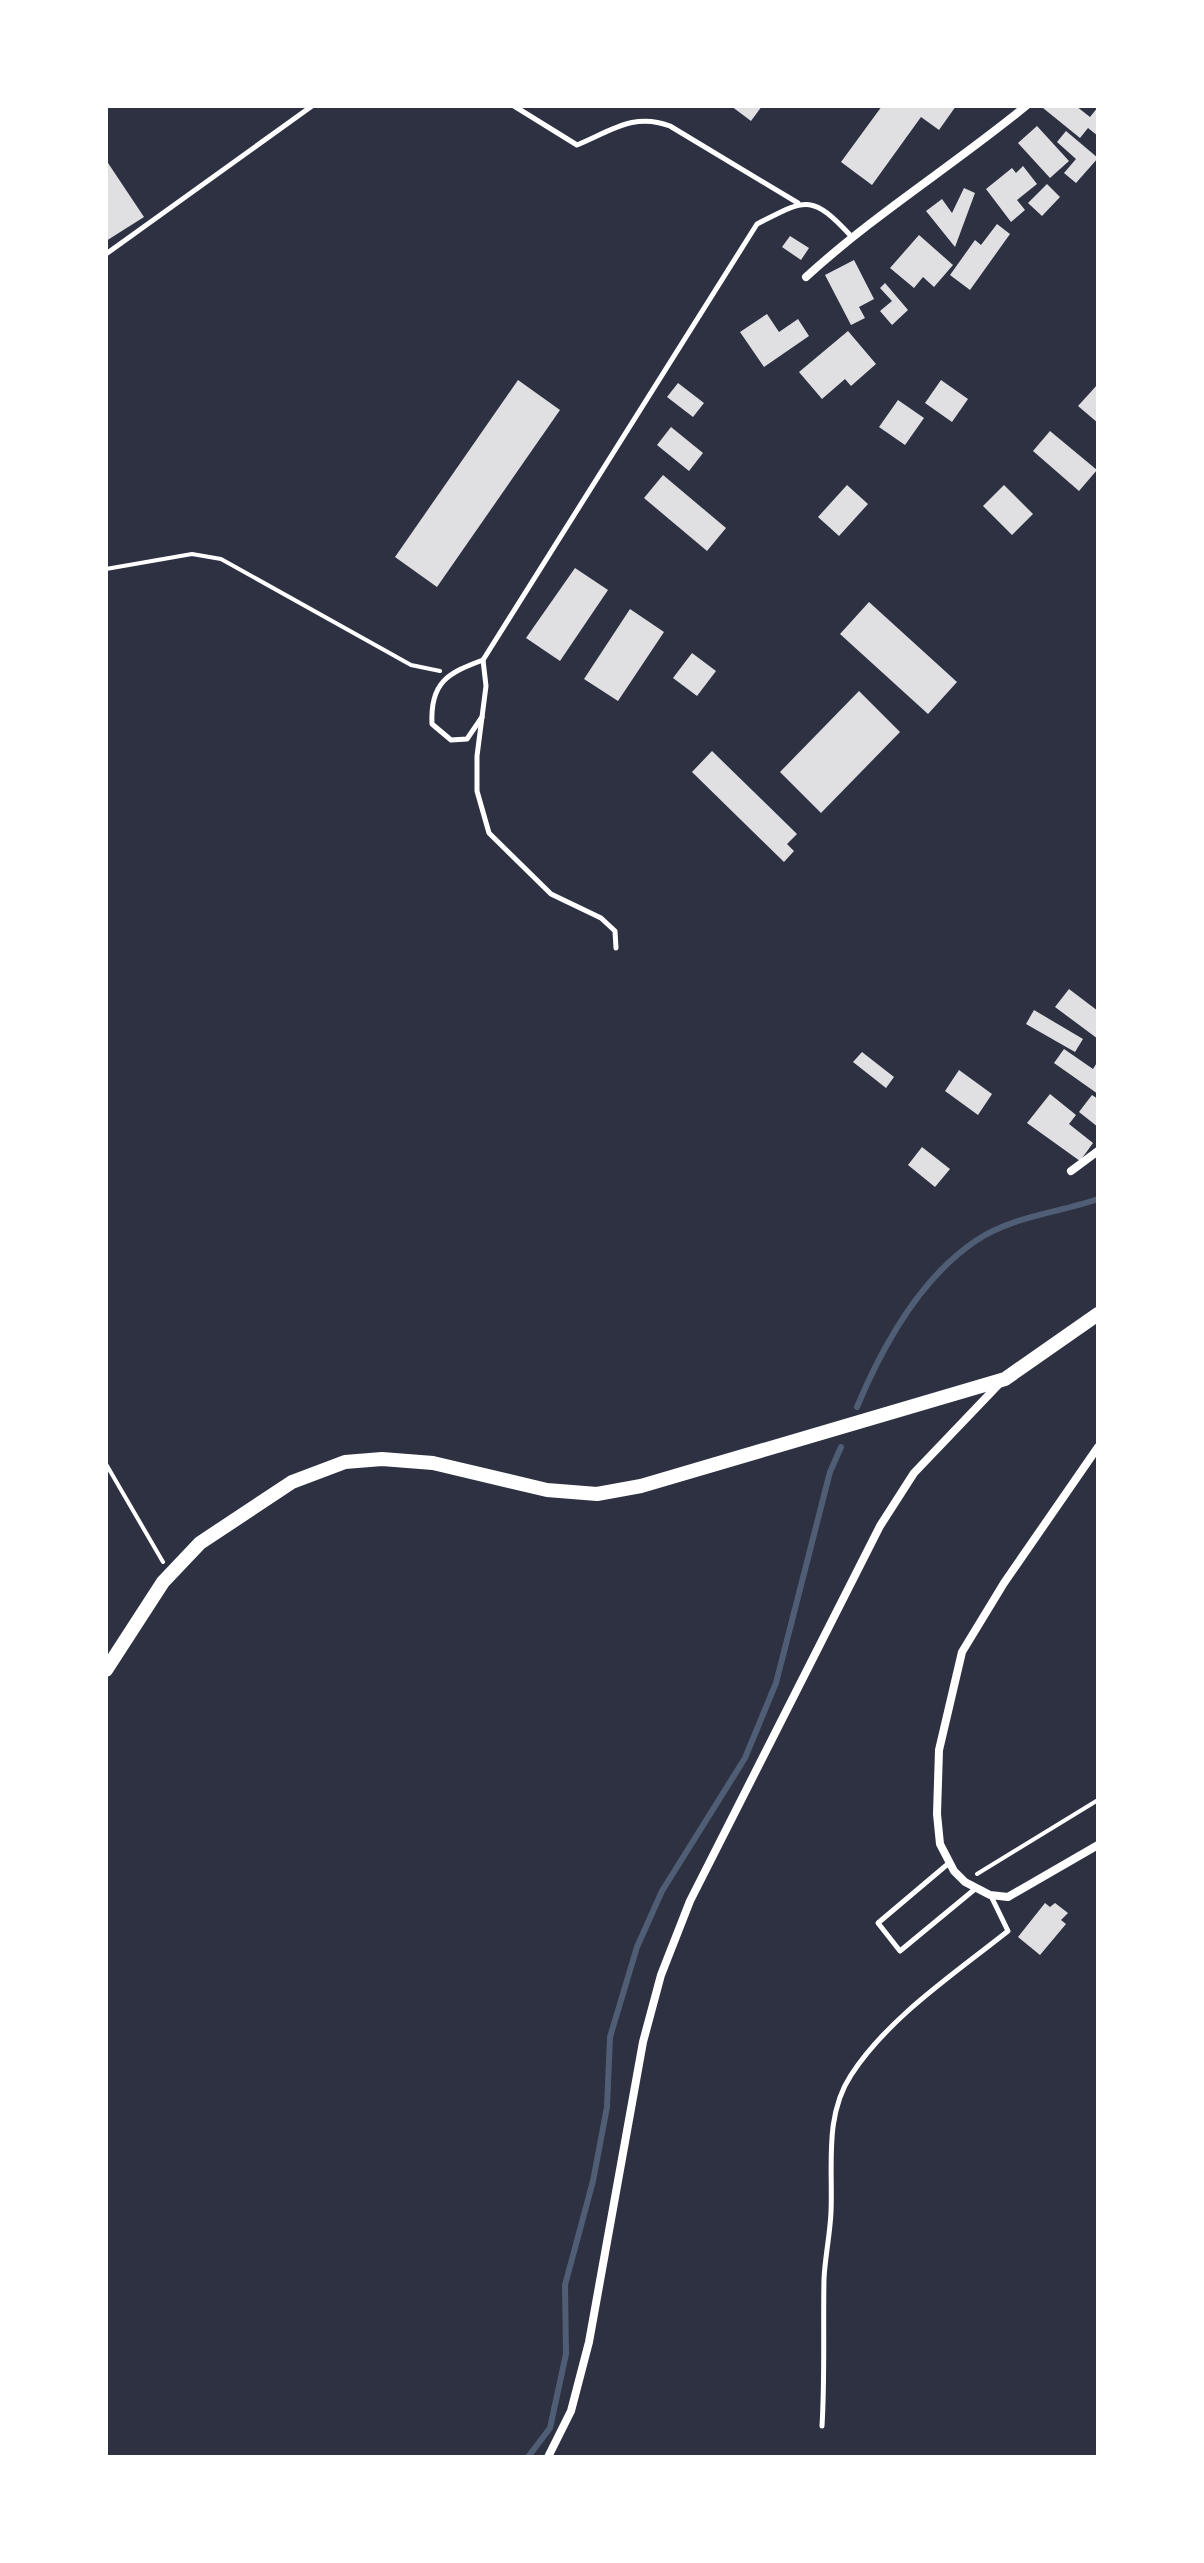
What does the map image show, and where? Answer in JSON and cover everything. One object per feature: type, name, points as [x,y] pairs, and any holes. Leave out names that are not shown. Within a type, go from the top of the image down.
[{"type":"main road","points":[[106,1670],[170,1575],[200,1543],[292,1482],[345,1462],[382,1459],[433,1463],[547,1490],[597,1494],[641,1486],[1005,1379],[1098,1314]]},
{"type":"street","points":[[806,277],[851,236],[962,159],[1026,106]]},
{"type":"street","points":[[1071,1171],[1098,1151]]},
{"type":"street","points":[[548,2457],[571,2411],[589,2342],[643,2042],[661,1975],[690,1901],[880,1526],[914,1473],[1005,1379]]},
{"type":"street","points":[[1098,1447],[1004,1583],[962,1652],[939,1750],[937,1814],[940,1844],[949,1863],[965,1882],[990,1895],[1008,1897],[1098,1845]]},
{"type":"lane","points":[[106,254],[312,106]]},
{"type":"lane","points":[[514,106],[577,145],[638,119],[652,119],[670,126],[799,203],[824,208],[851,236]]},
{"type":"lane","points":[[483,715],[467,739],[451,740],[432,724],[431,709],[437,689],[450,672],[483,660],[757,224],[799,203]]},
{"type":"lane","points":[[483,660],[486,686],[477,756],[477,791],[489,833],[551,894],[601,918],[615,931],[616,948]]},
{"type":"lane","points":[[949,1863],[878,1923],[900,1951],[976,1888]]},
{"type":"lane","points":[[822,2426],[827,2326],[824,2279],[831,2212],[829,2159],[836,2109],[849,2077],[873,2047],[929,1994],[1008,1931],[990,1895]]},
{"type":"path","points":[[106,569],[192,554],[221,559],[411,665],[450,672]]},
{"type":"path","points":[[106,1464],[170,1575]]},
{"type":"path","points":[[965,1882],[1098,1800]]},
{"type":"building","points":[[731,106],[762,106],[751,121]]},
{"type":"building","points":[[882,106],[956,106],[939,130],[921,117],[872,185],[841,162]]},
{"type":"building","points":[[1076,106],[1090,117],[1098,107],[1098,136],[1088,128],[1080,138],[1043,108]]},
{"type":"building","points":[[1037,126],[1069,161],[1050,178],[1018,143]]},
{"type":"building","points":[[1066,131],[1098,158],[1076,183],[1064,173],[1076,159],[1057,142]]},
{"type":"building","points":[[106,160],[144,217],[106,241]]},
{"type":"building","points":[[1023,166],[1037,184],[1017,200],[1025,210],[1011,222],[986,189],[1012,168],[1016,173]]},
{"type":"building","points":[[1047,184],[1060,197],[1042,216],[1028,203]]},
{"type":"building","points":[[964,188],[975,193],[955,247],[926,211],[942,199],[952,213]]},
{"type":"building","points":[[997,224],[1010,234],[970,290],[950,275],[975,240],[981,245]]},
{"type":"building","points":[[919,235],[953,265],[934,287],[923,277],[914,288],[890,268]]},
{"type":"building","points":[[790,236],[809,248],[801,260],[782,247]]},
{"type":"building","points":[[854,260],[874,299],[859,307],[865,318],[851,325],[825,275]]},
{"type":"building","points":[[885,283],[908,310],[892,325],[880,311],[892,301],[880,288]]},
{"type":"building","points":[[767,314],[779,332],[798,319],[809,336],[764,367],[740,332]]},
{"type":"building","points":[[848,331],[876,364],[851,386],[845,379],[822,399],[799,372]]},
{"type":"building","points":[[518,380],[560,410],[437,587],[395,557]]},
{"type":"building","points":[[941,380],[968,399],[952,422],[925,403]]},
{"type":"building","points":[[678,383],[704,403],[693,417],[667,397]]},
{"type":"building","points":[[1098,384],[1098,423],[1078,406]]},
{"type":"building","points":[[898,400],[924,418],[905,445],[879,427]]},
{"type":"building","points":[[671,427],[703,453],[689,471],[657,445]]},
{"type":"building","points":[[1050,431],[1097,470],[1079,491],[1033,451]]},
{"type":"building","points":[[663,475],[726,528],[707,551],[644,498]]},
{"type":"building","points":[[847,485],[868,504],[839,536],[818,517]]},
{"type":"building","points":[[1004,485],[1033,514],[1012,535],[983,506]]},
{"type":"building","points":[[575,568],[608,590],[560,661],[526,638]]},
{"type":"building","points":[[869,602],[957,682],[928,714],[840,634]]},
{"type":"building","points":[[630,609],[664,632],[618,701],[584,679]]},
{"type":"building","points":[[692,653],[716,671],[697,696],[673,678]]},
{"type":"building","points":[[859,691],[900,732],[821,813],[780,772]]},
{"type":"building","points":[[712,751],[797,834],[787,844],[794,851],[784,862],[692,772]]},
{"type":"building","points":[[1069,989],[1098,1011],[1098,1039],[1055,1007]]},
{"type":"building","points":[[1034,1010],[1083,1039],[1075,1052],[1026,1024]]},
{"type":"building","points":[[1064,1049],[1093,1069],[1098,1061],[1098,1094],[1054,1063]]},
{"type":"building","points":[[862,1052],[894,1077],[886,1088],[853,1062]]},
{"type":"building","points":[[959,1070],[992,1094],[978,1115],[945,1091]]},
{"type":"building","points":[[1050,1094],[1076,1115],[1069,1124],[1093,1143],[1080,1161],[1027,1123]]},
{"type":"building","points":[[1092,1095],[1098,1099],[1098,1127],[1079,1112]]},
{"type":"building","points":[[922,1147],[950,1169],[935,1187],[908,1165]]},
{"type":"building","points":[[1045,1903],[1050,1907],[1055,1903],[1068,1913],[1061,1920],[1066,1924],[1040,1955],[1018,1937]]},
{"type":"waterway","points":[[857,1407],[878,1361],[905,1315],[938,1273],[957,1255],[1005,1225],[1098,1199]]},
{"type":"waterway","points":[[528,2457],[550,2428],[566,2354],[565,2285],[593,2181],[607,2107],[610,2037],[637,1947],[662,1891],[745,1758],[776,1683],[830,1472],[841,1447]]}]
